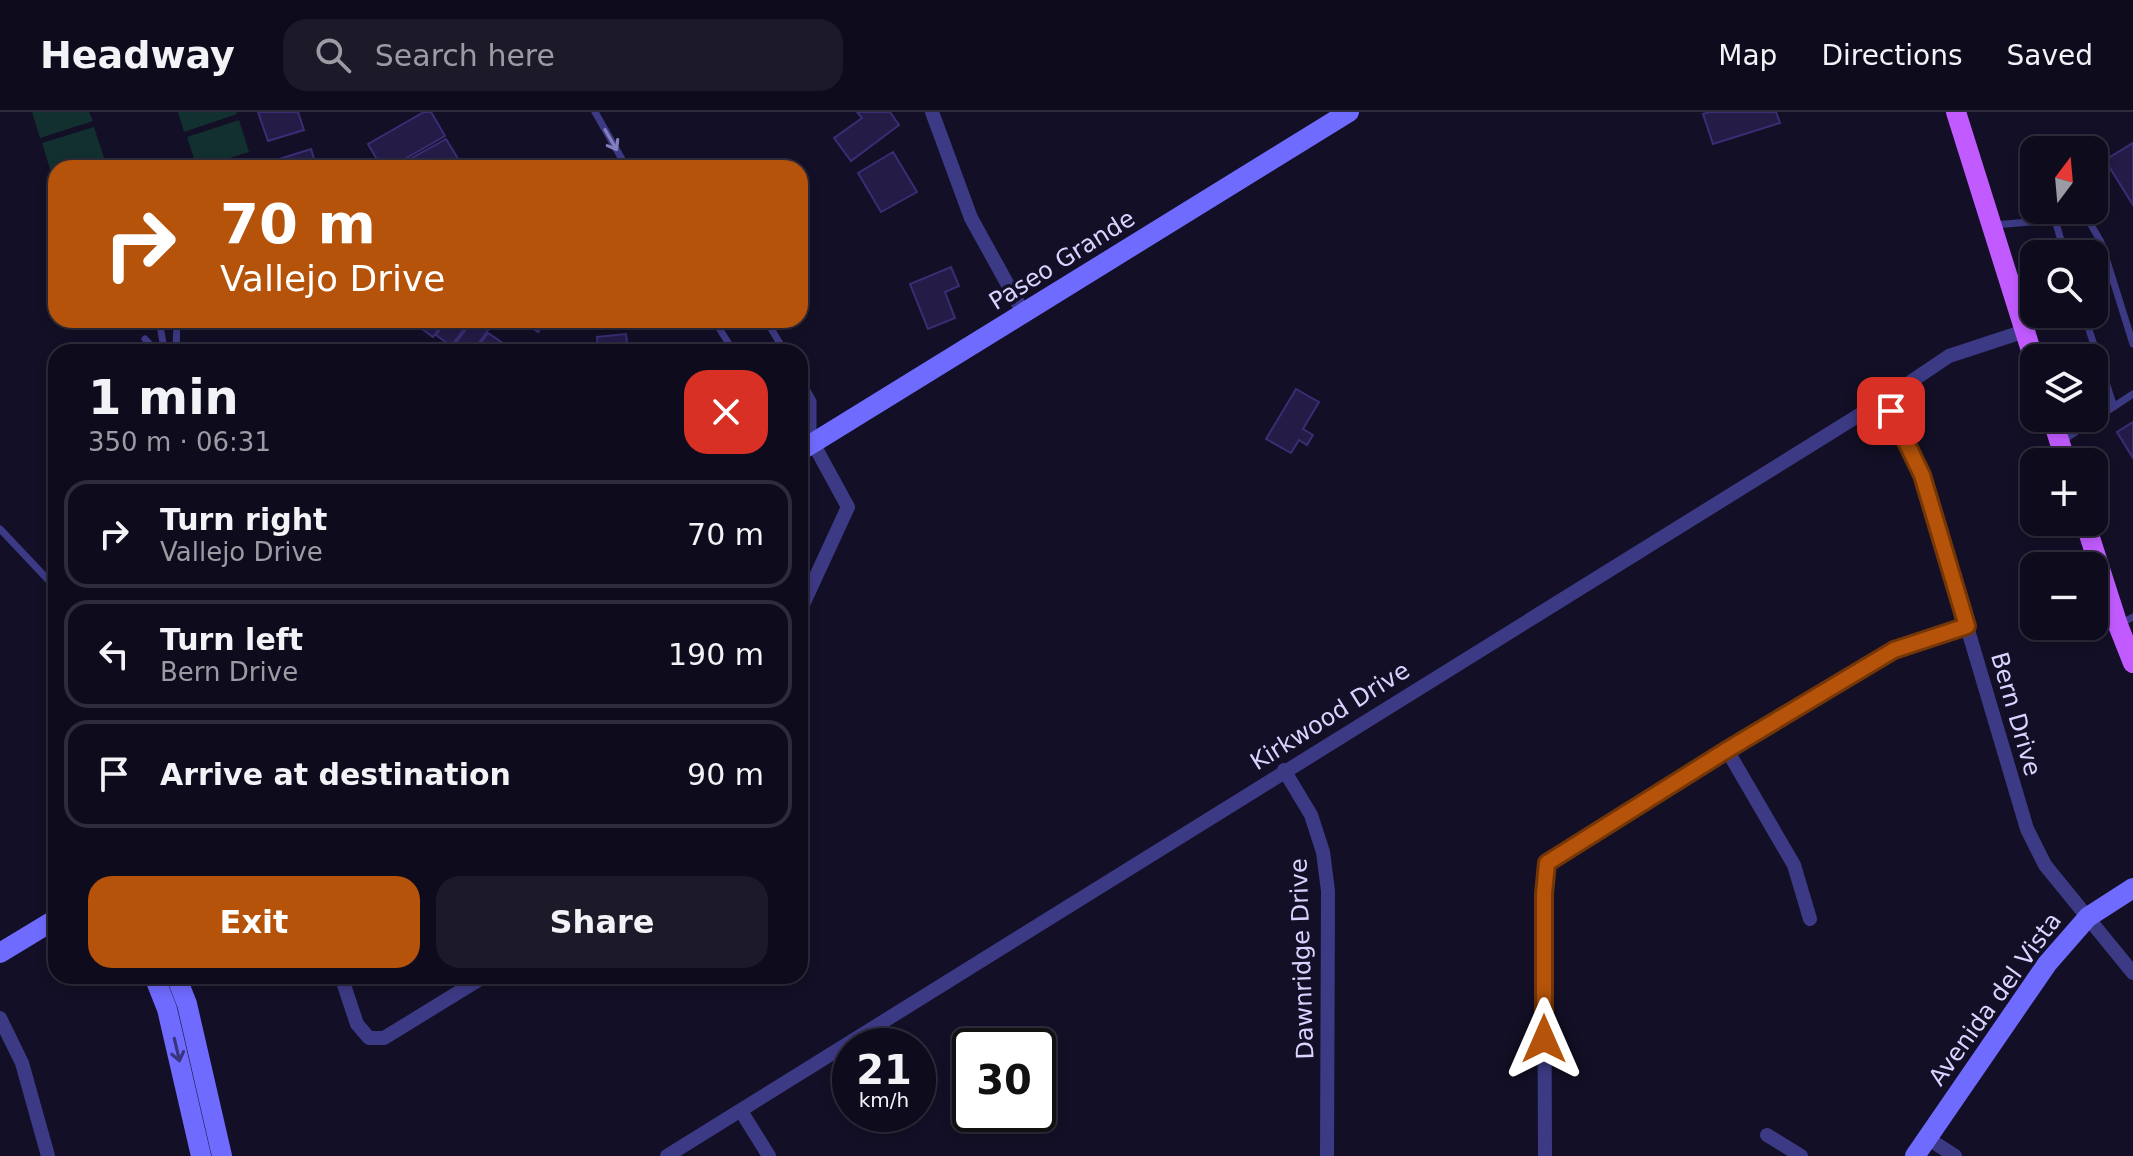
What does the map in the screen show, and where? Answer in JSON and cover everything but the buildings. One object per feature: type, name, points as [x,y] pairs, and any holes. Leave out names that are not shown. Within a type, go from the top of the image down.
[{"type":"main road","name":"Paseo Grande","points":[[808,441],[1024,314],[1349,112]]},
{"type":"main road","points":[[1956,112],[2029,344]]},
{"type":"main road","points":[[2091,536],[2125,621],[2133,663]]},
{"type":"main road","name":"Avenida del Vista","points":[[1915,1156],[2047,964],[2088,917],[2133,888]]},
{"type":"main road","points":[[0,953],[48,924]]},
{"type":"main road","points":[[157,984],[167,1009],[201,1156]]},
{"type":"main road","points":[[179,984],[187,1004],[222,1156]]},
{"type":"street","points":[[932,112],[971,218],[1024,314]]},
{"type":"street","name":"Kirkwood Drive","points":[[667,1156],[1885,399],[1949,356],[2025,331]]},
{"type":"street","name":"Bern Drive","points":[[1885,399],[1922,475],[2027,829],[2045,865],[2133,973]]},
{"type":"street","points":[[808,449],[848,507],[808,594]]},
{"type":"street","points":[[1545,1156],[1544,894],[1547,863],[1894,650],[1967,626]]},
{"type":"street","points":[[1727,750],[1794,865],[1810,919]]},
{"type":"street","name":"Dawnridge Drive","points":[[1284,770],[1311,815],[1323,852],[1328,891],[1327,1156]]},
{"type":"street","points":[[344,984],[357,1024],[369,1038],[384,1038],[472,984]]},
{"type":"street","points":[[0,1018],[22,1063],[48,1156]]},
{"type":"street","points":[[741,1111],[769,1156]]},
{"type":"street","points":[[1767,1135],[1801,1156]]},
{"type":"street","points":[[1927,1138],[1955,1156]]},
{"type":"lane","points":[[595,112],[622,160]]},
{"type":"lane","points":[[1992,225],[2020,223]]},
{"type":"lane","points":[[2088,224],[2095,228],[2133,344]]},
{"type":"lane","points":[[771,328],[779,343]]},
{"type":"lane","points":[[2089,328],[2114,407]]},
{"type":"lane","points":[[145,339],[150,344]]},
{"type":"lane","points":[[808,392],[813,401],[808,424]]},
{"type":"lane","points":[[2068,448],[2133,394]]},
{"type":"lane","points":[[0,529],[48,580]]},
{"type":"green space","points":[[32,112],[89,112],[93,121],[40,138]]},
{"type":"green space","points":[[178,112],[236,112],[237,114],[184,132]]},
{"type":"green space","points":[[239,120],[249,152],[223,160],[194,160],[187,137]]},
{"type":"green space","points":[[94,127],[104,158],[48,162],[42,143]]},
{"type":"route","points":[[1544,1039],[1544,894],[1547,863],[1894,650],[1967,626],[1922,475],[1891,411]]}]
